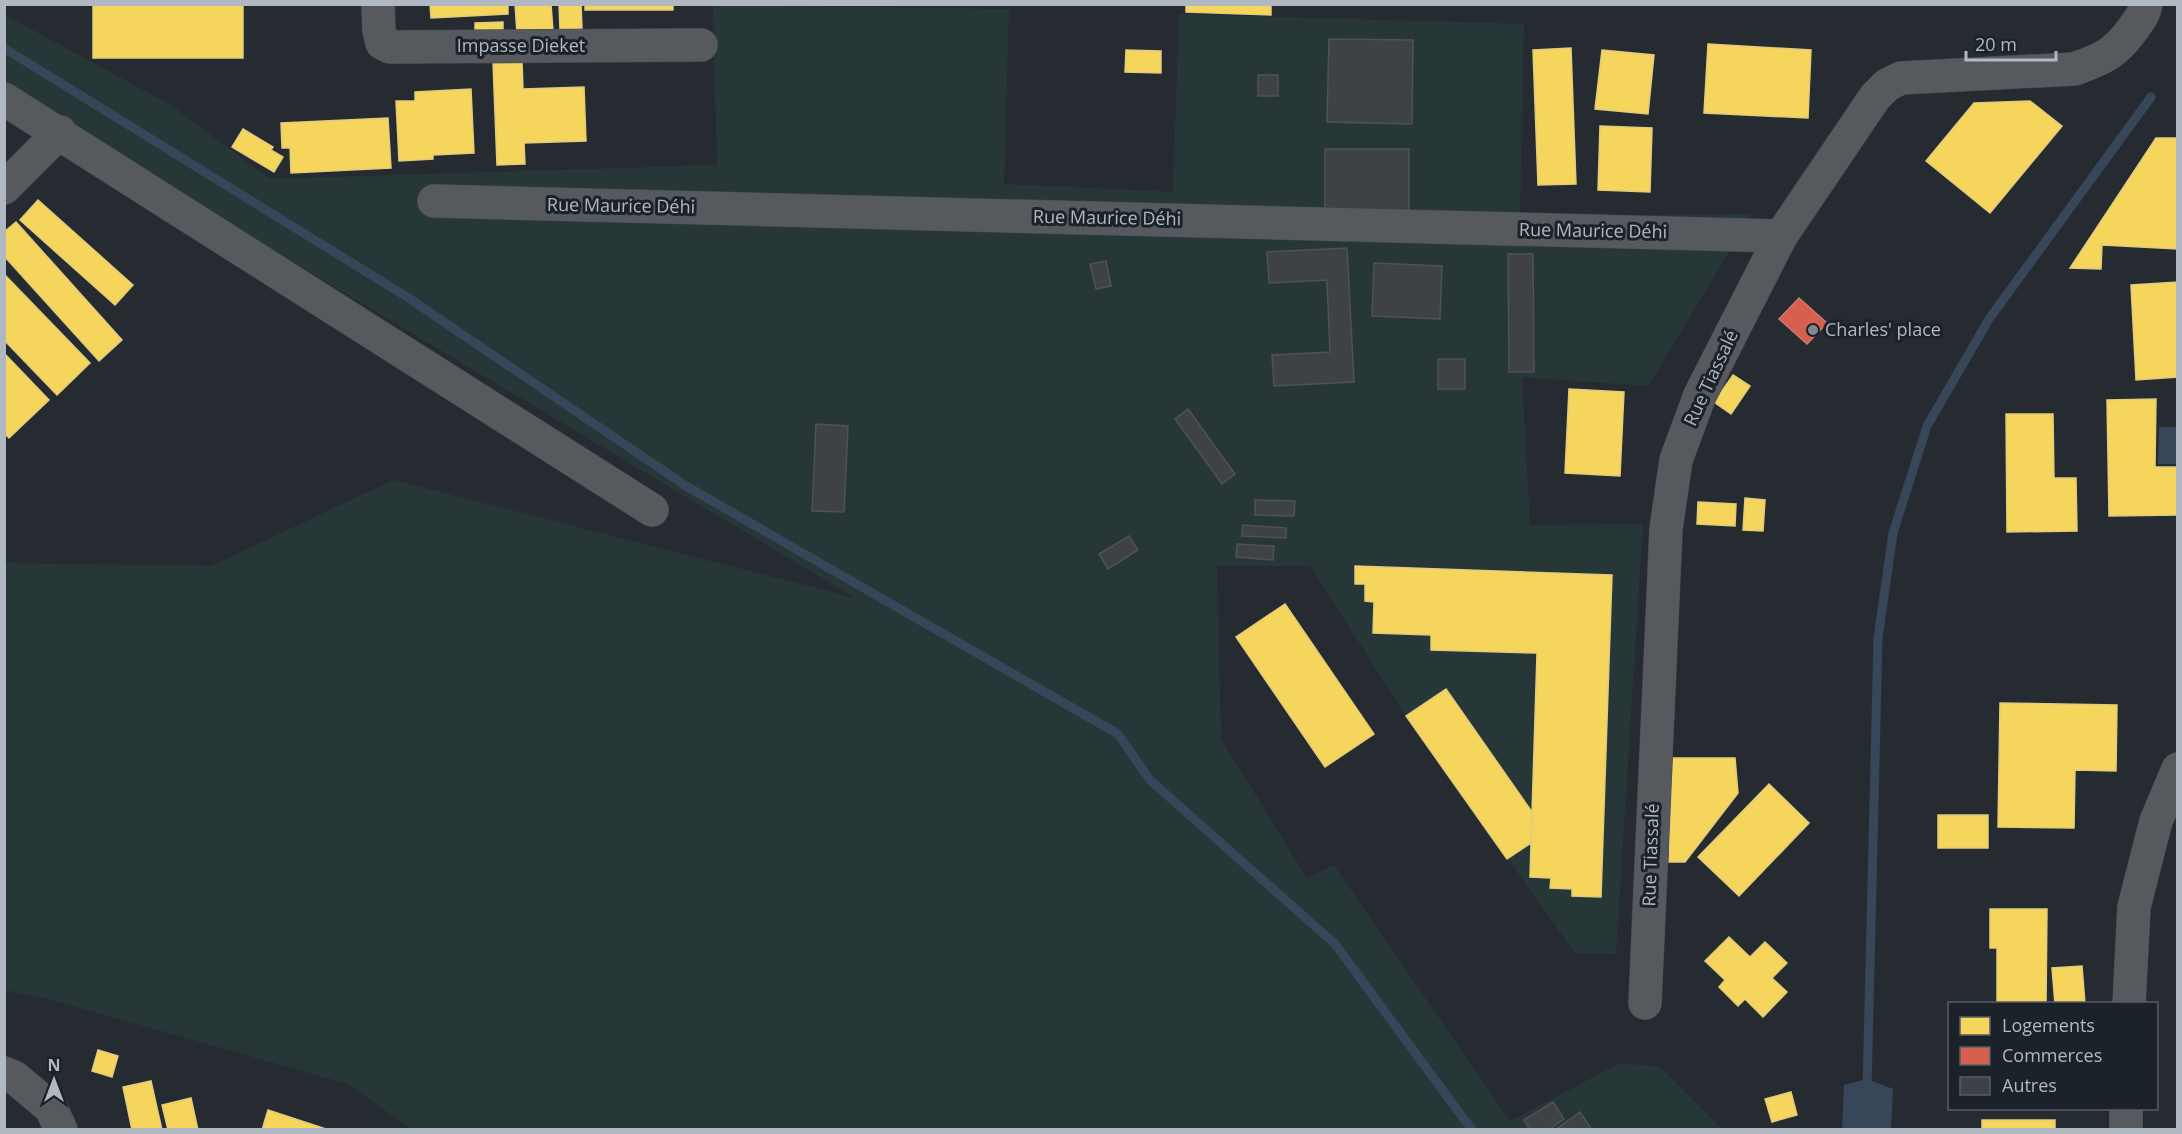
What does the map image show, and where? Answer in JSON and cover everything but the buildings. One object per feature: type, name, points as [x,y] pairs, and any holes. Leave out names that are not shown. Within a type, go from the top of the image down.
[{"type":"street","name":"Impasse Dieket","points":[[378,4],[382,44],[390,48],[701,45]]},
{"type":"street","name":"Rue Tiassalé","points":[[1645,1003],[1666,529],[1676,460],[1700,395],[1781,236],[1862,116],[1887,84],[1901,78],[2074,69],[2098,61],[2122,45],[2145,11],[2146,4]]},
{"type":"street","points":[[4,99],[60,132],[652,510]]},
{"type":"street","points":[[4,188],[60,132]]},
{"type":"street","name":"Rue Maurice Déhi","points":[[434,201],[1781,236]]},
{"type":"street","points":[[2129,1002],[2134,907],[2156,821],[2178,769]]},
{"type":"street","points":[[4,1073],[14,1077],[51,1108],[62,1130]]},
{"type":"street","points":[[2126,1110],[2126,1130]]},
{"type":"shaded area","points":[[713,5],[1009,9],[1004,184],[1173,192],[1179,14],[1524,24],[1520,216],[1752,214],[1648,386],[1522,377],[1530,525],[1643,524],[1616,954],[1575,953],[1406,716],[1310,566],[1217,566],[1221,739],[1307,878],[1334,865],[1510,1121],[1620,1063],[1660,1067],[1722,1129],[411,1129],[348,1084],[49,999],[5,990],[5,563],[211,566],[393,480],[855,598],[5,90],[5,15],[171,105],[270,179],[717,165]]},
{"type":"water","points":[[2159,427],[2177,427],[2177,464],[2158,464]]},
{"type":"water","points":[[1867,1079],[1893,1089],[1891,1129],[1842,1129],[1844,1085]]},
{"type":"waterway","points":[[4,48],[407,297],[686,486],[1118,734],[1150,780],[1335,944],[1472,1130]]},
{"type":"waterway","points":[[1867,1089],[1878,638],[1893,533],[1927,426],[1989,319],[2151,97]]},
{"type":"place","name":"Charles' place","points":[[1813,330]]}]
